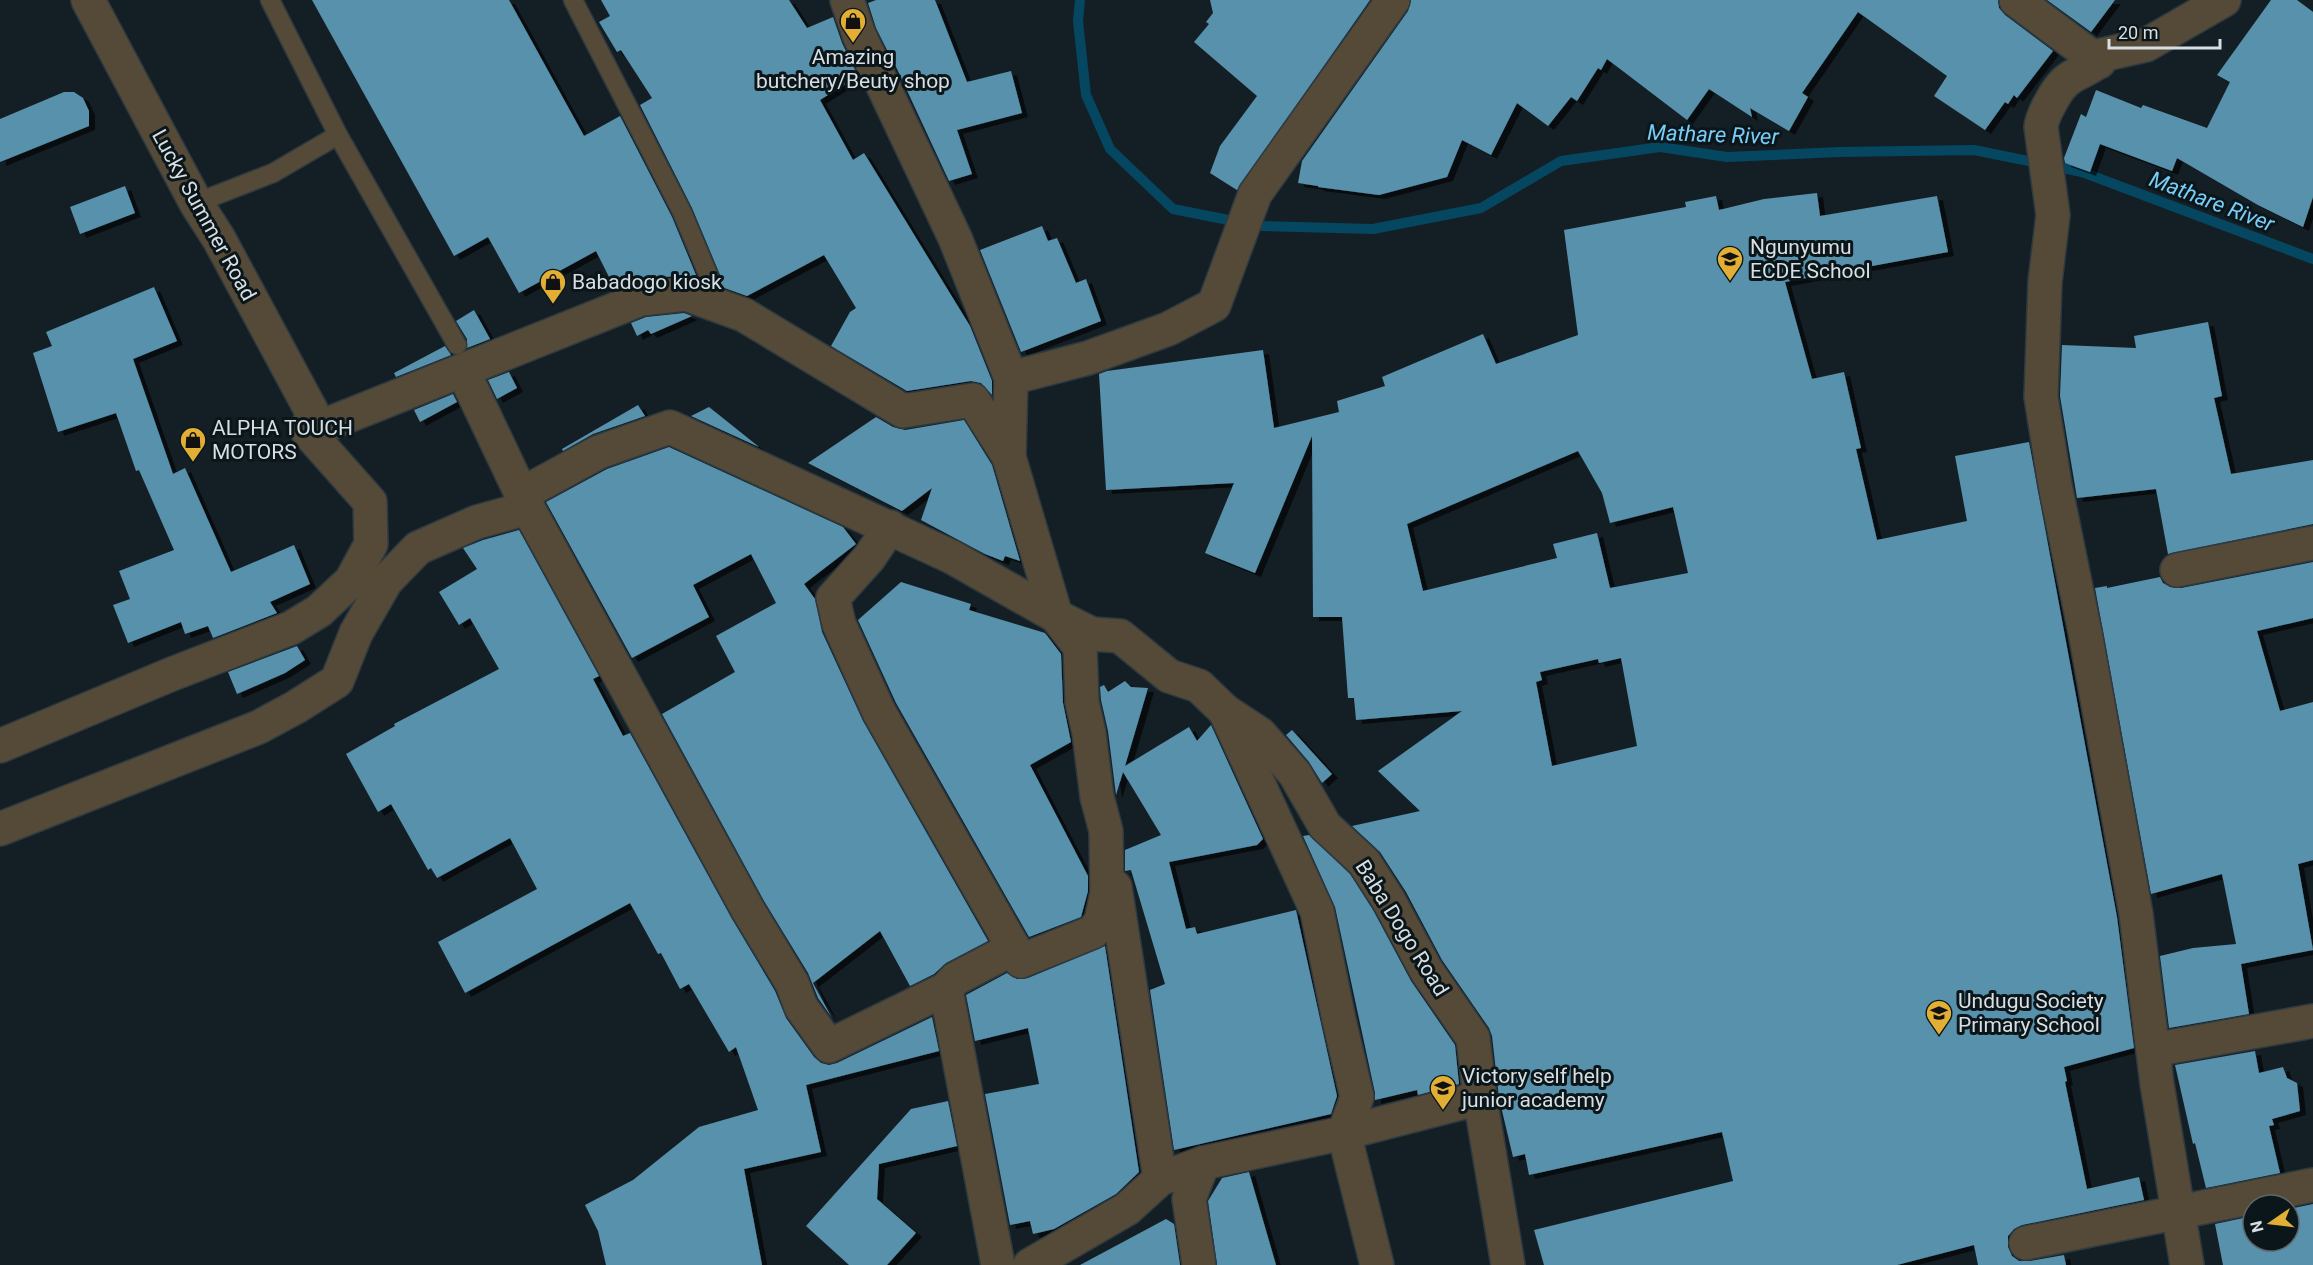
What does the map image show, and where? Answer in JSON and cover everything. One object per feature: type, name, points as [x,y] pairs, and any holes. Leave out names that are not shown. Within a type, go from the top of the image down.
[{"type":"street","name":"Lucky Summer Road","points":[[88,0],[196,203],[219,239],[312,412],[308,432]]},
{"type":"street","points":[[847,0],[859,35],[955,238],[1011,378],[1009,457]]},
{"type":"street","points":[[1011,378],[1088,358],[1168,329],[1214,304],[1255,194],[1393,0]]},
{"type":"street","points":[[2016,0],[2099,62]]},
{"type":"street","points":[[2187,1265],[2152,1050],[2136,914],[2085,632],[2048,447],[2041,397],[2045,282],[2053,215],[2042,120],[2066,81],[2099,62],[2102,55],[2146,45],[2224,0]]},
{"type":"street","points":[[0,746],[172,674],[291,628],[319,610],[351,581],[372,544],[370,502],[308,432],[460,358],[641,299],[686,294],[744,315],[903,411],[973,400],[1009,457],[1056,616],[1080,647],[1082,702],[1089,733],[1097,797],[1106,831],[1160,1179]]},
{"type":"street","points":[[460,358],[525,501],[748,910],[792,983],[801,1007],[829,1046],[946,989],[956,979],[1010,950],[1021,961]]},
{"type":"street","name":"Baba Dogo Road","points":[[0,829],[259,728],[296,707],[337,681],[356,633],[386,581],[418,548],[525,501],[599,452],[670,427],[952,557],[1092,634],[1119,636],[1169,676],[1199,686],[1225,711],[1260,734],[1295,774],[1325,826],[1364,861],[1426,970],[1473,1038],[1480,1098],[1508,1265]]},
{"type":"street","points":[[890,527],[869,558],[833,597],[839,624],[879,712],[1021,961]]},
{"type":"street","points":[[2177,570],[2313,543]]},
{"type":"street","points":[[1225,711],[1317,911],[1357,1097],[1344,1133],[1377,1265]]},
{"type":"street","points":[[1021,961],[1093,932],[1101,921],[1107,893],[1106,831]]},
{"type":"street","points":[[946,989],[998,1265]]},
{"type":"street","points":[[2152,1050],[2313,1021]]},
{"type":"street","points":[[1030,1265],[1127,1209],[1160,1179],[1203,1163],[1344,1133],[1480,1098]]},
{"type":"street","points":[[1199,1265],[1190,1199],[1203,1163]]},
{"type":"street","points":[[2026,1243],[2313,1185]]},
{"type":"lane","points":[[270,0],[338,135],[460,358]]},
{"type":"lane","points":[[573,0],[682,212],[710,279],[686,294]]},
{"type":"lane","points":[[196,203],[273,173],[338,135]]},
{"type":"building","points":[[312,0],[509,0],[584,136],[620,116],[672,217],[696,275],[639,280],[615,289],[596,251],[519,293],[488,237],[454,256]]},
{"type":"building","points":[[601,0],[789,0],[807,28],[833,17],[842,43],[858,76],[820,100],[853,160],[864,153],[970,326],[992,381],[992,395],[981,383],[971,381],[907,391],[831,346],[850,312],[856,308],[824,255],[747,296],[719,286],[720,275],[692,208],[640,105],[652,98],[621,50],[617,52],[599,22],[610,16]]},
{"type":"building","points":[[876,0],[935,0],[967,82],[1011,71],[1022,113],[957,130],[972,174],[949,181],[876,28],[868,3]]},
{"type":"building","points":[[1210,0],[1370,0],[1237,190],[1210,173],[1220,146],[1257,96],[1194,42],[1209,24],[1206,22],[1213,13]]},
{"type":"building","points":[[1411,0],[1998,0],[1999,8],[2005,15],[2053,51],[2017,98],[2014,95],[2008,104],[2005,102],[1985,130],[1934,96],[1947,76],[1858,12],[1802,93],[1808,97],[1789,131],[1750,108],[1752,117],[1709,89],[1687,120],[1607,59],[1601,70],[1598,68],[1577,101],[1571,97],[1548,126],[1517,103],[1491,155],[1462,140],[1447,177],[1379,195],[1298,183],[1302,161],[1408,11]]},
{"type":"building","points":[[2047,0],[2115,0],[2091,32]]},
{"type":"building","points":[[2271,0],[2297,0],[2313,12],[2313,197],[2303,227],[2258,205],[2177,158],[2172,171],[2100,144],[2090,172],[2065,163],[2064,158],[2081,114],[2086,117],[2096,90],[2141,108],[2143,105],[2207,128],[2230,82],[2217,75]]},
{"type":"building","points":[[64,92],[74,92],[83,98],[89,111],[89,126],[0,162],[0,119]]},
{"type":"building","points":[[125,186],[135,213],[80,234],[70,207]]},
{"type":"building","points":[[1817,193],[1820,216],[1937,196],[1948,252],[1785,282],[1812,379],[1844,372],[1861,448],[1856,449],[1877,540],[1967,521],[1955,456],[2029,442],[2117,917],[2134,1048],[2064,1067],[2067,1081],[2065,1082],[2087,1189],[2139,1177],[2144,1200],[2022,1225],[2008,1236],[2008,1247],[2012,1256],[2019,1261],[2064,1255],[2066,1265],[1978,1265],[1974,1245],[1897,1265],[1544,1265],[1534,1230],[1733,1181],[1722,1132],[1529,1175],[1525,1154],[1513,1157],[1499,1098],[1492,1036],[1489,1028],[1442,960],[1406,892],[1380,852],[1352,826],[1420,811],[1378,771],[1462,711],[1356,720],[1354,698],[1348,698],[1342,617],[1313,617],[1312,436],[1255,573],[1205,553],[1234,483],[1106,490],[1099,374],[1107,371],[1263,350],[1274,428],[1339,412],[1337,401],[1385,386],[1382,377],[1483,334],[1496,364],[1578,335],[1564,230],[1686,207],[1685,202],[1716,196],[1719,210],[1764,199]],"holes":[[[1578,451],[1602,493],[1610,523],[1673,507],[1688,573],[1610,588],[1597,533],[1553,544],[1557,558],[1423,591],[1407,524]],[[1621,658],[1637,746],[1552,766],[1536,682],[1542,680],[1540,672],[1598,659],[1599,663]]]},
{"type":"building","points":[[1042,226],[1048,241],[1057,238],[1076,283],[1086,279],[1101,321],[1021,352],[980,250]]},
{"type":"building","points":[[154,287],[177,341],[133,359],[173,474],[185,468],[231,572],[294,545],[310,584],[270,602],[277,613],[213,638],[208,626],[185,634],[181,622],[128,643],[113,605],[130,599],[119,571],[174,550],[139,470],[136,471],[116,413],[58,432],[33,353],[52,346],[46,332]]},
{"type":"building","points":[[474,310],[490,339],[467,348],[467,339],[456,321]]},
{"type":"building","points":[[684,313],[692,316],[651,334],[648,330],[637,336],[631,323],[646,317]]},
{"type":"building","points":[[2208,322],[2222,396],[2214,398],[2231,474],[2313,460],[2313,524],[2168,554],[2156,489],[2077,498],[2060,396],[2062,345],[2136,348],[2134,336]]},
{"type":"building","points":[[445,346],[451,355],[396,377],[394,373]]},
{"type":"building","points":[[509,372],[517,388],[497,399],[488,380]]},
{"type":"building","points":[[453,394],[457,402],[420,422],[414,410]]},
{"type":"building","points":[[638,405],[645,416],[593,434],[563,451],[562,449]]},
{"type":"building","points":[[709,407],[759,447],[691,416]]},
{"type":"building","points":[[876,417],[893,427],[905,430],[964,420],[992,465],[1020,561],[1005,556],[1003,561],[985,554],[921,520],[932,488],[902,511],[808,463]]},
{"type":"building","points":[[669,447],[843,527],[856,544],[804,584],[815,599],[822,632],[863,721],[988,941],[946,963],[934,974],[910,986],[880,931],[813,983],[832,1018],[818,998],[808,973],[764,901],[662,714],[735,672],[716,636],[776,603],[751,554],[693,585],[709,617],[632,658],[546,502],[607,469]]},
{"type":"building","points":[[519,530],[599,676],[593,679],[623,736],[630,733],[732,919],[775,991],[786,1018],[814,1057],[821,1063],[829,1065],[837,1063],[932,1017],[939,1051],[806,1085],[821,1152],[744,1169],[762,1265],[606,1265],[598,1231],[585,1205],[633,1180],[699,1127],[758,1110],[736,1047],[729,1052],[689,984],[680,989],[630,903],[465,993],[438,942],[537,889],[510,838],[437,878],[431,868],[428,870],[391,804],[378,812],[346,754],[395,726],[394,724],[499,669],[470,618],[459,625],[439,592],[477,569],[463,548]]},
{"type":"building","points":[[2313,562],[2313,618],[2257,631],[2280,711],[2313,702],[2313,860],[2298,864],[2313,950],[2241,964],[2249,1014],[2169,1028],[2160,956],[2193,948],[2236,944],[2222,874],[2151,894],[2095,588],[2107,586],[2107,588],[2160,577],[2163,583],[2170,587],[2181,588]]},
{"type":"building","points":[[901,582],[971,604],[969,610],[1045,633],[1061,654],[1063,703],[1071,742],[1030,765],[1088,876],[1088,891],[1081,917],[1029,937],[896,703],[858,620]]},
{"type":"building","points":[[297,646],[305,660],[285,673],[237,694],[228,672]]},
{"type":"building","points":[[1125,681],[1131,687],[1148,688],[1125,766],[1189,727],[1197,741],[1211,725],[1263,839],[1257,845],[1169,862],[1186,929],[1195,927],[1197,934],[1296,910],[1337,1096],[1331,1114],[1174,1150],[1150,990],[1165,984],[1131,870],[1125,871],[1125,850],[1161,835],[1123,772],[1116,795],[1108,731],[1101,700],[1100,687],[1104,685],[1108,692]]},
{"type":"building","points":[[1292,730],[1332,774],[1322,783],[1309,762],[1286,735]]},
{"type":"building","points":[[1309,835],[1350,874],[1373,910],[1411,981],[1455,1045],[1459,1084],[1418,1095],[1417,1090],[1375,1100],[1335,907],[1303,836]]},
{"type":"building","points":[[1105,946],[1139,1172],[1116,1194],[1054,1229],[1033,1234],[1030,1221],[1010,1225],[985,1094],[1039,1084],[1028,1028],[975,1041],[966,995],[1007,973],[1017,979],[1028,978]]},
{"type":"building","points":[[2255,1051],[2259,1073],[2283,1067],[2287,1078],[2297,1083],[2300,1111],[2272,1119],[2274,1125],[2269,1126],[2280,1173],[2206,1188],[2195,1143],[2193,1144],[2175,1065]]},
{"type":"building","points":[[948,1101],[957,1146],[879,1164],[877,1199],[916,1233],[887,1265],[849,1265],[806,1226],[911,1109]]},
{"type":"building","points":[[1249,1172],[1276,1265],[1217,1265],[1208,1201],[1222,1178]]},
{"type":"building","points":[[2313,1204],[2313,1265],[2223,1265],[2215,1224],[2241,1219],[2241,1253],[2301,1253],[2301,1206]]},
{"type":"building","points":[[1166,1219],[1174,1224],[1180,1265],[1080,1265]]},
{"type":"waterway","name":"Mathare River","points":[[1080,0],[1078,21],[1086,95],[1110,149],[1173,209],[1259,226],[1373,229],[1481,208],[1561,161],[1660,147],[1727,157],[1839,152],[1974,150],[2082,172],[2313,259]]},
{"type":"place","name":"Amazing butchery/Beuty shop","points":[[853,44]]},
{"type":"place","name":"Ngunyumu ECDE School","points":[[1730,282]]},
{"type":"place","name":"Babadogo kiosk","points":[[553,305]]},
{"type":"place","name":"ALPHA TOUCH MOTORS","points":[[193,463]]},
{"type":"place","name":"Undugu Society Primary School","points":[[1939,1036]]},
{"type":"place","name":"Victory self help junior academy","points":[[1443,1111]]}]
